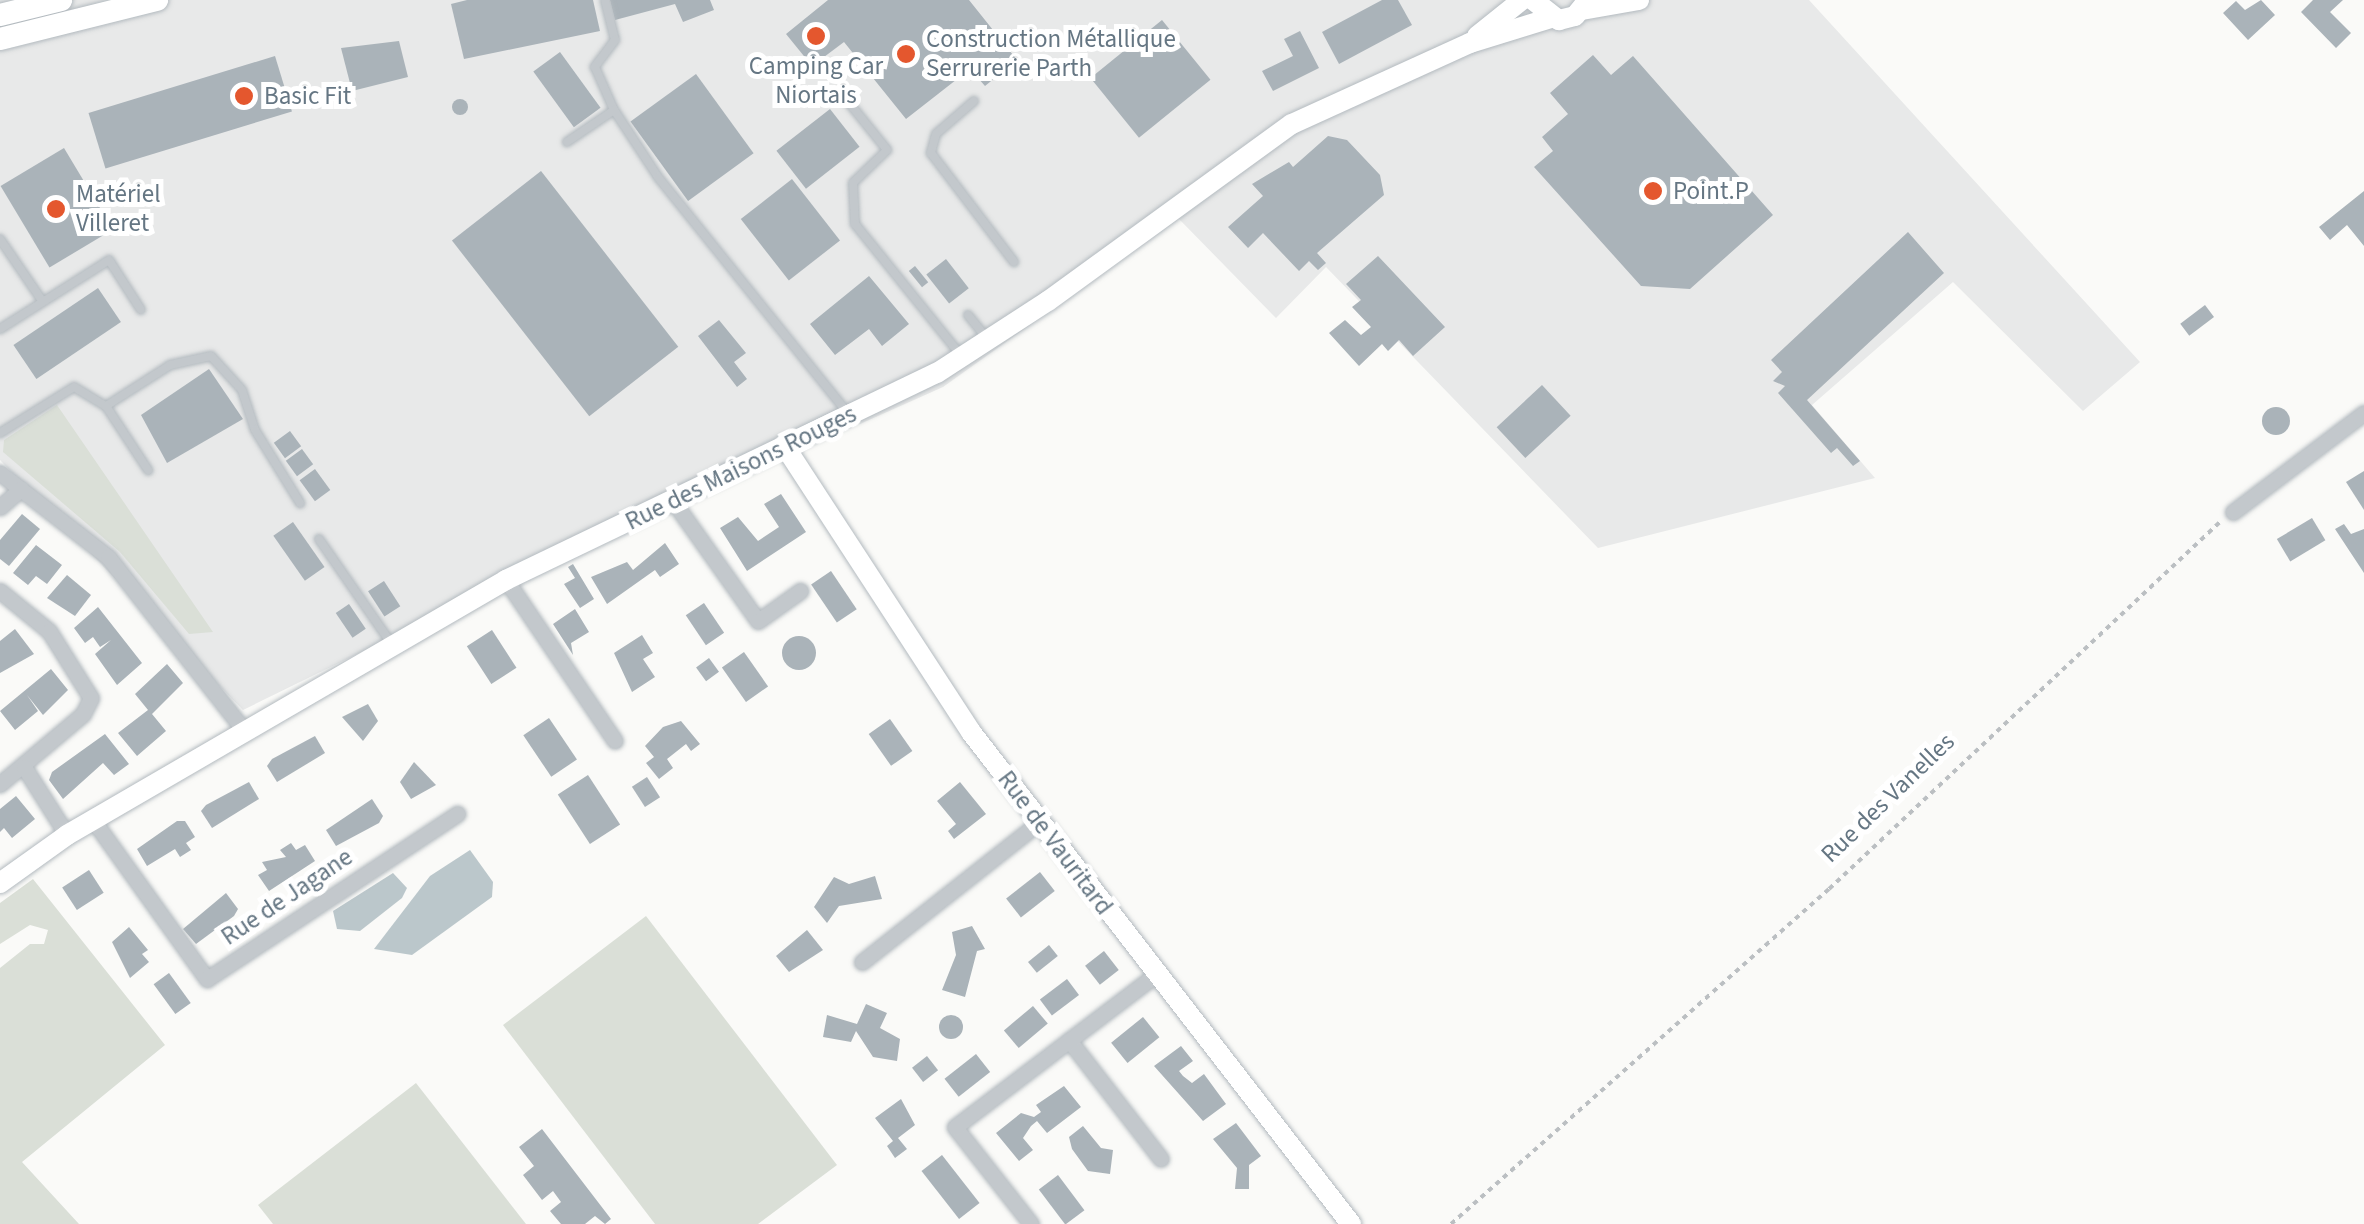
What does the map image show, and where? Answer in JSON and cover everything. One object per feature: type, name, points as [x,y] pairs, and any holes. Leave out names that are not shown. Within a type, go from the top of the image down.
[{"type":"main road","points":[[0,15],[61,0]]},
{"type":"main road","points":[[0,40],[157,0]]},
{"type":"street","name":"Rue des Maisons Rouges","points":[[1470,42],[1522,0]]},
{"type":"street","points":[[1534,0],[1550,18]]},
{"type":"street","name":"Rue des Maisons Rouges","points":[[1,882],[67,835],[506,580],[962,357],[1292,124],[1470,42],[1585,5],[1639,0]]},
{"type":"street","points":[[2233,512],[2364,413]]},
{"type":"street","name":"Rue de Vauritard","points":[[784,445],[858,564],[1038,824],[1158,972],[1351,1224]]},
{"type":"street","points":[[0,472],[108,556],[245,732]]},
{"type":"street","points":[[0,507],[21,488]]},
{"type":"street","points":[[673,501],[758,621],[800,591]]},
{"type":"street","points":[[506,580],[615,741]]},
{"type":"street","points":[[0,591],[48,631],[91,698],[83,714],[0,784]]},
{"type":"street","points":[[24,767],[67,835]]},
{"type":"street","name":"Rue de Jagane","points":[[93,820],[208,979],[458,814]]},
{"type":"street","points":[[862,962],[1038,824]]},
{"type":"street","points":[[1031,1224],[955,1127],[1158,972]]},
{"type":"street","points":[[1069,1040],[1160,1159]]},
{"type":"lane","points":[[605,0],[615,40],[594,68],[614,110],[658,177],[850,415]]},
{"type":"lane","points":[[842,94],[887,150],[852,183],[855,224],[962,357]]},
{"type":"lane","points":[[974,101],[936,134],[931,153],[1014,262]]},
{"type":"lane","points":[[567,142],[614,110]]},
{"type":"lane","points":[[0,240],[43,302]]},
{"type":"lane","points":[[0,330],[109,260],[140,310]]},
{"type":"lane","points":[[968,315],[988,340]]},
{"type":"lane","points":[[106,406],[170,365],[212,356],[242,390],[256,430],[300,503]]},
{"type":"lane","points":[[0,433],[74,387],[106,406],[148,470]]},
{"type":"lane","points":[[318,539],[394,646]]},
{"type":"path","name":"Rue des Vanelles","points":[[1450,1224],[1842,877],[2196,538],[2233,512]]},
{"type":"shaded area","points":[[0,0],[1809,0],[2140,362],[2083,411],[1953,282],[1812,405],[1875,478],[1598,548],[1326,267],[1276,318],[1179,219],[943,387],[804,449],[784,445],[243,710],[0,460]]},
{"type":"shaded area","points":[[57,405],[213,632],[189,634],[120,552],[3,452],[4,440]]},
{"type":"shaded area","points":[[470,850],[493,882],[492,897],[412,955],[374,949],[430,876]]},
{"type":"shaded area","points":[[393,873],[407,888],[402,898],[360,931],[337,929],[333,911]]},
{"type":"shaded area","points":[[33,879],[165,1045],[22,1162],[79,1224],[0,1224],[0,968],[30,944],[44,944],[48,930],[30,925],[0,944],[0,903]]},
{"type":"shaded area","points":[[646,916],[837,1165],[758,1224],[655,1224],[503,1025]]},
{"type":"shaded area","points":[[416,1083],[526,1224],[273,1224],[258,1205]]},
{"type":"building","points":[[467,0],[593,0],[600,31],[464,59],[451,4]]},
{"type":"building","points":[[610,0],[710,0],[714,10],[683,22],[675,4],[615,20]]},
{"type":"building","name":"Construction Métallique Serrurerie Parth","points":[[828,0],[969,0],[1017,60],[985,86],[970,69],[906,119],[844,42],[812,66],[786,34]]},
{"type":"building","points":[[1382,0],[1398,0],[1412,25],[1339,64],[1322,32]]},
{"type":"building","points":[[2261,0],[2275,15],[2248,40],[2223,13],[2236,1],[2245,10]]},
{"type":"building","points":[[2313,0],[2343,0],[2330,12],[2351,33],[2336,48],[2301,12]]},
{"type":"building","points":[[1162,20],[1210,80],[1139,138],[1091,78]]},
{"type":"building","points":[[1300,31],[1319,68],[1273,91],[1262,71],[1293,56],[1284,39]]},
{"type":"building","points":[[399,41],[408,77],[352,91],[341,48]]},
{"type":"building","points":[[560,52],[601,108],[574,127],[533,71]]},
{"type":"building","name":"Point.P","points":[[1593,55],[1611,75],[1633,56],[1773,215],[1690,289],[1641,286],[1534,167],[1553,151],[1542,137],[1568,114],[1550,93]]},
{"type":"building","points":[[275,56],[292,111],[105,168],[89,113]]},
{"type":"building","points":[[696,74],[754,153],[688,201],[630,122]]},
{"type":"building","points":[[460,99],[468,107],[460,115],[452,107]]},
{"type":"building","points":[[830,109],[860,147],[806,189],[776,151]]},
{"type":"building","points":[[1328,136],[1347,140],[1380,175],[1384,195],[1317,253],[1326,263],[1318,270],[1309,261],[1299,271],[1263,233],[1248,248],[1228,227],[1263,196],[1252,184],[1289,162],[1293,167]]},
{"type":"building","name":"Matériel Villeret","points":[[64,148],[113,229],[49,268],[1,186]]},
{"type":"building","points":[[541,171],[678,347],[589,416],[452,241]]},
{"type":"building","points":[[792,179],[840,240],[789,280],[741,219]]},
{"type":"building","points":[[2364,191],[2364,246],[2347,225],[2330,240],[2319,227]]},
{"type":"building","points":[[1908,232],[1944,273],[1807,400],[1860,461],[1853,466],[1837,448],[1831,453],[1778,393],[1785,386],[1773,381],[1782,372],[1771,360]]},
{"type":"building","points":[[1378,256],[1445,327],[1413,356],[1399,340],[1388,351],[1382,344],[1359,366],[1329,333],[1345,320],[1361,335],[1371,327],[1352,307],[1361,300],[1346,284]]},
{"type":"building","points":[[946,259],[969,288],[949,304],[926,274]]},
{"type":"building","points":[[915,266],[928,282],[922,287],[909,271]]},
{"type":"building","points":[[869,276],[909,324],[882,346],[869,329],[835,355],[810,324]]},
{"type":"building","points":[[98,288],[121,322],[36,379],[13,345]]},
{"type":"building","points":[[2205,305],[2214,317],[2189,336],[2180,324]]},
{"type":"building","points":[[719,320],[746,353],[734,362],[747,379],[737,387],[698,336]]},
{"type":"building","points":[[209,369],[243,419],[167,463],[141,415]]},
{"type":"building","points":[[1542,385],[1571,416],[1525,458],[1497,427]]},
{"type":"building","points":[[2276,407],[2286,411],[2290,421],[2286,431],[2276,435],[2266,431],[2262,421],[2266,411]]},
{"type":"building","points":[[290,431],[301,446],[285,458],[274,443]]},
{"type":"building","points":[[302,449],[313,464],[297,476],[286,461]]},
{"type":"building","points":[[315,469],[330,490],[315,501],[300,480]]},
{"type":"building","points":[[2364,471],[2364,510],[2346,482]]},
{"type":"building","points":[[781,494],[806,532],[747,571],[720,528],[738,517],[758,541],[779,527],[764,504]]},
{"type":"building","points":[[22,514],[40,529],[9,566],[0,559],[0,540]]},
{"type":"building","points":[[2312,518],[2325,540],[2290,561],[2277,539]]},
{"type":"building","points":[[293,522],[325,567],[305,581],[273,536]]},
{"type":"building","points":[[2344,524],[2351,534],[2364,529],[2364,573],[2335,529]]},
{"type":"building","points":[[665,543],[679,564],[660,577],[655,570],[607,604],[591,577],[627,562],[633,570]]},
{"type":"building","points":[[36,545],[62,565],[47,584],[36,576],[28,585],[13,573]]},
{"type":"building","points":[[573,564],[594,599],[580,608],[564,584],[575,578],[568,567]]},
{"type":"building","points":[[831,571],[857,609],[837,623],[811,584]]},
{"type":"building","points":[[67,575],[91,595],[75,616],[47,598]]},
{"type":"building","points":[[384,581],[400,606],[384,617],[368,591]]},
{"type":"building","points":[[704,603],[724,633],[706,645],[686,615]]},
{"type":"building","points":[[349,604],[366,629],[353,638],[336,613]]},
{"type":"building","points":[[98,607],[142,663],[117,685],[95,654],[111,640],[100,647],[93,637],[85,643],[74,628]]},
{"type":"building","points":[[575,609],[589,632],[571,643],[573,655],[553,624]]},
{"type":"building","points":[[15,629],[34,654],[0,673],[0,641]]},
{"type":"building","points":[[492,630],[517,668],[491,684],[467,646]]},
{"type":"building","points":[[642,635],[653,653],[643,659],[655,677],[632,692],[614,653]]},
{"type":"building","points":[[799,636],[811,641],[816,653],[811,665],[799,670],[787,665],[782,653],[787,641]]},
{"type":"building","points":[[744,652],[768,686],[746,702],[722,667]]},
{"type":"building","points":[[709,658],[719,672],[706,681],[696,667]]},
{"type":"building","points":[[167,664],[183,683],[152,714],[166,731],[137,756],[118,733],[148,710],[135,694]]},
{"type":"building","points":[[51,669],[68,690],[43,715],[27,695],[38,711],[15,730],[0,711]]},
{"type":"building","points":[[368,704],[378,721],[363,741],[342,717]]},
{"type":"building","points":[[549,718],[577,759],[551,777],[523,735]]},
{"type":"building","points":[[890,719],[912,751],[891,766],[869,734]]},
{"type":"building","points":[[681,721],[700,744],[691,751],[686,744],[667,759],[673,768],[659,779],[646,763],[654,757],[645,746],[663,727]]},
{"type":"building","points":[[105,734],[129,764],[114,775],[103,763],[63,799],[49,780],[52,772]]},
{"type":"building","points":[[315,736],[325,753],[277,782],[267,766],[272,759]]},
{"type":"building","points":[[414,762],[436,785],[411,799],[400,782]]},
{"type":"building","points":[[588,775],[620,824],[590,844],[558,795]]},
{"type":"building","points":[[647,777],[660,797],[645,807],[632,787]]},
{"type":"building","points":[[249,782],[259,799],[212,828],[201,811]]},
{"type":"building","points":[[960,782],[986,814],[954,839],[948,831],[956,824],[937,801]]},
{"type":"building","points":[[16,796],[35,819],[12,838],[4,828],[0,832],[0,809]]},
{"type":"building","points":[[372,799],[383,816],[379,823],[336,846],[326,830]]},
{"type":"building","points":[[177,821],[185,821],[195,837],[186,843],[191,850],[180,857],[175,849],[147,866],[137,849]]},
{"type":"building","points":[[291,843],[296,850],[305,845],[315,861],[269,891],[258,875],[267,870],[262,862],[286,857],[280,850]]},
{"type":"building","points":[[89,870],[104,893],[77,910],[62,887]]},
{"type":"building","points":[[1040,872],[1055,891],[1021,917],[1006,898]]},
{"type":"building","points":[[875,876],[882,899],[839,906],[827,923],[814,907],[834,877],[849,884]]},
{"type":"building","points":[[226,893],[238,909],[234,916],[196,944],[183,929]]},
{"type":"building","points":[[972,926],[985,949],[977,951],[965,997],[942,990],[956,955],[952,932]]},
{"type":"building","points":[[129,927],[148,950],[142,954],[149,962],[130,978],[112,942]]},
{"type":"building","points":[[807,930],[823,950],[789,972],[776,956]]},
{"type":"building","points":[[1049,945],[1058,956],[1037,973],[1028,962]]},
{"type":"building","points":[[1104,951],[1119,970],[1100,985],[1085,966]]},
{"type":"building","points":[[169,973],[191,1003],[175,1014],[154,984]]},
{"type":"building","points":[[1067,979],[1079,995],[1052,1015],[1040,999]]},
{"type":"building","points":[[866,1004],[887,1013],[880,1028],[900,1039],[897,1061],[873,1057],[856,1031],[851,1042],[823,1037],[827,1015],[857,1024]]},
{"type":"building","points":[[1033,1006],[1048,1024],[1019,1048],[1004,1030]]},
{"type":"building","points":[[951,1015],[963,1027],[951,1039],[939,1027]]},
{"type":"building","points":[[1143,1017],[1159,1037],[1127,1063],[1111,1043]]},
{"type":"building","points":[[1181,1046],[1193,1061],[1179,1071],[1192,1083],[1204,1074],[1226,1104],[1203,1121],[1154,1066]]},
{"type":"building","points":[[976,1054],[990,1072],[959,1097],[944,1079]]},
{"type":"building","points":[[927,1056],[938,1070],[923,1082],[912,1068]]},
{"type":"building","points":[[1064,1086],[1081,1107],[1047,1133],[1037,1121],[1031,1126],[1023,1138],[1033,1150],[1019,1161],[996,1133],[1021,1113],[1034,1117],[1041,1112],[1036,1105]]},
{"type":"building","points":[[901,1099],[915,1125],[898,1138],[907,1149],[895,1158],[887,1146],[893,1141],[875,1118]]},
{"type":"building","points":[[1236,1123],[1261,1156],[1249,1165],[1249,1189],[1235,1189],[1237,1168],[1213,1139]]},
{"type":"building","points":[[1083,1126],[1101,1148],[1113,1150],[1110,1174],[1088,1171],[1072,1149],[1069,1137]]},
{"type":"building","points":[[542,1129],[611,1219],[605,1224],[595,1216],[585,1224],[561,1224],[550,1211],[561,1202],[553,1191],[542,1200],[523,1175],[534,1166],[519,1147]]},
{"type":"building","points":[[942,1155],[980,1203],[959,1219],[922,1171]]},
{"type":"building","points":[[1058,1175],[1084,1210],[1065,1224],[1039,1189]]},
{"type":"place","name":"Camping Car Niortais","points":[[816,36]]},
{"type":"place","name":"Construction Métallique Serrurerie Parth","points":[[906,54]]},
{"type":"place","name":"Basic Fit","points":[[244,96]]},
{"type":"place","name":"Point.P","points":[[1653,191]]},
{"type":"place","name":"Matériel Villeret","points":[[56,209]]}]
